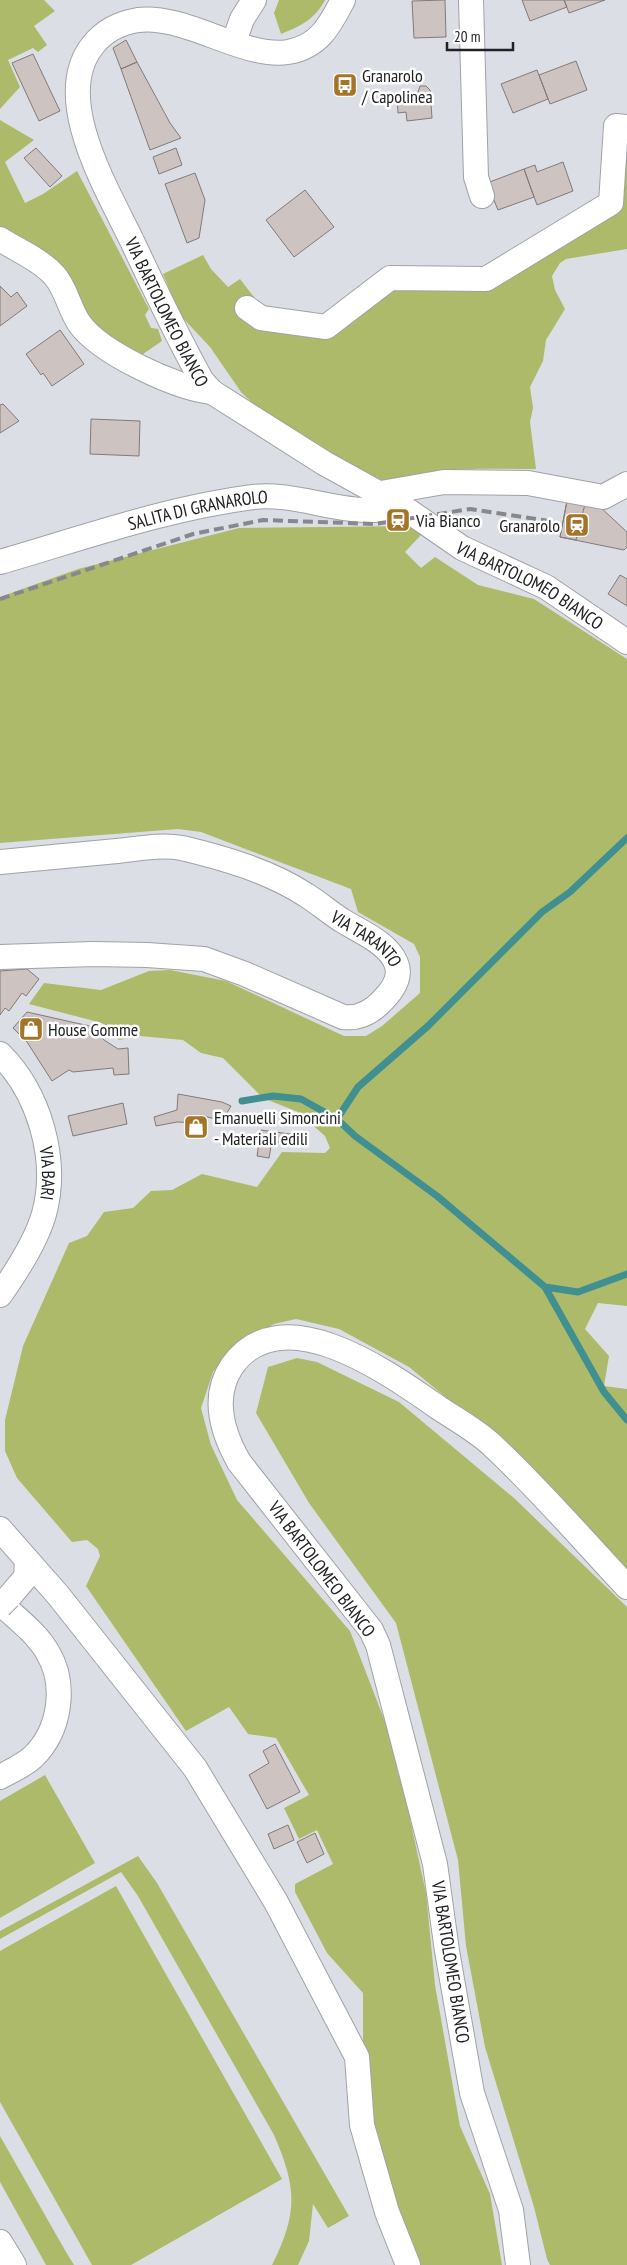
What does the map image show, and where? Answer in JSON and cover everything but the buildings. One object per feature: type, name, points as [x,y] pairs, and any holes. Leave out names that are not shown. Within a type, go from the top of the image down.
[{"type":"street","points":[[234,42],[242,19],[254,0]]},
{"type":"street","name":"VIA BARTOLOMEO BIANCO","points":[[343,0],[324,33],[304,48],[287,52],[261,51],[158,21],[130,22],[108,30],[94,43],[84,58],[78,81],[80,118],[94,162],[155,290],[199,375],[212,392],[324,463],[390,499],[462,548],[546,586],[627,642]]},
{"type":"street","points":[[471,0],[476,177],[482,196]]},
{"type":"street","points":[[247,308],[261,318],[326,327],[390,278],[486,279],[611,203],[616,126],[627,127]]},
{"type":"street","points":[[0,239],[54,274],[78,322],[90,335],[132,364],[190,388],[212,392]]},
{"type":"street","name":"SALITA DI GRANAROLO","points":[[0,562],[182,510],[256,496],[362,509],[386,510],[390,499],[444,482],[528,483],[603,497],[627,484]]},
{"type":"street","name":"VIA TARANTO","points":[[0,862],[142,848],[179,848],[221,858],[267,874],[306,894],[388,951],[396,964],[398,977],[391,992],[379,1004],[354,1018],[343,1017],[245,974],[204,959],[111,954],[0,957]]},
{"type":"street","name":"VIA BARI","points":[[0,1054],[20,1078],[36,1111],[48,1150],[49,1173],[48,1197],[43,1216],[0,1295]]},
{"type":"street","name":"VIA BARTOLOMEO BIANCO","points":[[518,2265],[512,2210],[472,2093],[447,1950],[436,1864],[378,1645],[371,1630],[238,1462],[227,1442],[220,1402],[224,1384],[232,1367],[245,1353],[264,1342],[285,1338],[305,1338],[328,1344],[374,1366],[397,1379],[493,1446],[627,1587]]},
{"type":"street","points":[[0,1529],[58,1595],[200,1777],[276,1902],[356,2057],[362,2125],[386,2212],[408,2265]]},
{"type":"street","points":[[0,1777],[24,1764],[42,1747],[52,1728],[58,1698],[59,1683],[56,1669],[43,1646],[3,1602],[26,1577],[28,1561]]},
{"type":"street","points":[[0,2242],[14,2265]]},
{"type":"green space","points":[[0,0],[44,0],[55,11],[34,26],[47,45],[38,52],[33,48],[8,60],[20,87],[0,109]]},
{"type":"green space","points":[[279,0],[325,0],[317,12],[307,21],[281,34],[274,13]]},
{"type":"green space","points":[[0,120],[34,140],[5,162],[25,203],[43,194],[77,171],[149,309],[145,315],[151,328],[158,329],[162,341],[143,354],[133,358],[97,331],[0,235]]},
{"type":"green space","points":[[627,134],[627,249],[566,259],[560,263],[552,276],[555,290],[565,309],[546,340],[543,361],[530,387],[533,408],[530,422],[536,469],[440,471],[421,474],[384,485],[266,416],[241,392],[210,347],[180,315],[163,274],[203,255],[211,269],[228,287],[240,279],[263,309],[326,317],[385,274],[484,273],[616,206]]},
{"type":"green space","points":[[416,526],[421,535],[405,552],[421,568],[435,557],[478,585],[534,599],[627,659],[627,1306],[598,1303],[585,1329],[609,1356],[604,1386],[627,1389],[627,1572],[504,1445],[409,1367],[339,1329],[296,1319],[274,1324],[231,1348],[213,1372],[201,1408],[211,1445],[237,1500],[350,1631],[394,1745],[426,1893],[435,1985],[460,2126],[490,2194],[502,2265],[417,2265],[379,2156],[363,2091],[363,1993],[327,1953],[295,1892],[295,1884],[333,1864],[317,1830],[299,1839],[284,1808],[309,1795],[276,1738],[248,1734],[229,1707],[186,1731],[86,1586],[100,1556],[98,1549],[87,1540],[72,1542],[17,1478],[5,1451],[5,1420],[23,1346],[69,1243],[87,1236],[104,1212],[133,1208],[151,1191],[172,1190],[202,1174],[257,1187],[282,1152],[325,1153],[330,1148],[325,1136],[298,1112],[263,1098],[223,1058],[201,1053],[183,1040],[140,1036],[119,1040],[102,1023],[29,1004],[44,983],[101,990],[149,971],[170,970],[226,981],[344,1036],[366,1036],[382,1026],[420,993],[420,957],[414,944],[358,912],[351,889],[201,832],[178,829],[0,843],[0,597],[78,569],[239,528]]},
{"type":"green space","points":[[297,1358],[317,1362],[399,1402],[514,1498],[627,1607],[627,2265],[550,2265],[547,2259],[534,2207],[485,2047],[466,1946],[458,1860],[396,1623],[309,1503],[256,1413],[268,1367]]},
{"type":"green space","points":[[45,1775],[95,1863],[0,1918],[0,1801]]},
{"type":"green space","points":[[138,1856],[157,1883],[349,2216],[328,2228],[313,2204],[309,2241],[298,2265],[272,2265],[287,2230],[291,2200],[287,2170],[274,2135],[138,1896],[121,1872],[0,1939],[0,1931]]},
{"type":"green space","points":[[116,1886],[282,2179],[131,2265],[92,2265],[0,2102],[0,1951]]},
{"type":"green space","points":[[0,2136],[74,2265],[46,2265],[0,2182]]},
{"type":"waterway","points":[[337,1119],[358,1087],[428,1026],[542,912],[570,892],[627,838]]},
{"type":"waterway","points":[[242,1101],[273,1096],[301,1099],[337,1119],[355,1136],[437,1196],[545,1287],[604,1392],[627,1420]]},
{"type":"waterway","points":[[545,1287],[578,1292],[627,1274]]},
{"type":"railway","points":[[0,599],[193,534],[263,520],[375,524],[470,509],[556,522]]},
{"type":"place","name":"Granarolo / Capolinea","points":[[345,85]]},
{"type":"place","name":"Via Bianco","points":[[398,520]]},
{"type":"place","name":"Granarolo","points":[[577,525]]},
{"type":"place","name":"House Gomme","points":[[31,1029]]},
{"type":"place","name":"Emanuelli Simoncini - Materiali edili","points":[[196,1127]]}]
